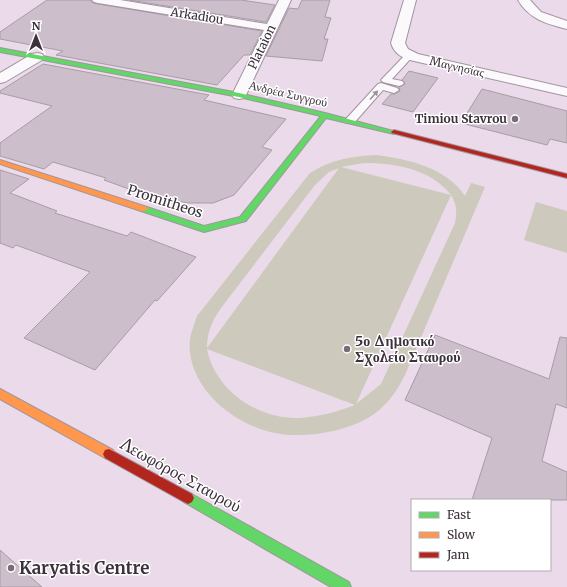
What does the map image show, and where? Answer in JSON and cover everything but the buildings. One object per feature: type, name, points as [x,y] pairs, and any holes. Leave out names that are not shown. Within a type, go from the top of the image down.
[{"type":"street","name":"Arkadiou","points":[[98,0],[272,28]]},
{"type":"street","name":"Plataion","points":[[238,95],[285,0]]},
{"type":"street","name":"Μαγνησίας","points":[[410,0],[398,43],[398,48],[403,52],[406,59],[567,92]]},
{"type":"street","points":[[524,0],[533,13],[547,20],[567,25]]},
{"type":"street","name":"Ανδρέα Συγγρού","points":[[0,50],[238,95],[350,121],[567,176]]},
{"type":"street","points":[[0,79],[37,57]]},
{"type":"street","name":"Promitheos","points":[[2,165],[204,229],[243,219],[325,115]]},
{"type":"street","name":"Λεωφόρος Σταυρού","points":[[0,394],[247,530],[344,587]]},
{"type":"lane","points":[[350,121],[381,86],[397,86],[386,80],[406,59]]},
{"type":"shaded area","points":[[376,155],[400,159],[425,166],[437,171],[447,178],[457,186],[465,196],[471,183],[485,187],[405,375],[394,394],[385,404],[368,418],[334,431],[298,435],[280,434],[262,430],[229,412],[214,400],[203,386],[194,369],[190,352],[191,334],[197,316],[310,173],[334,162]],"holes":[[[364,163],[376,163],[412,169],[433,179],[443,186],[451,195],[341,167]],[[339,168],[207,348],[211,327],[221,308],[315,185],[329,172]],[[451,195],[456,209],[455,223],[381,384],[356,404]],[[207,349],[355,405],[313,417],[283,417],[268,413],[253,407],[228,389],[212,364]]]},
{"type":"shaded area","points":[[536,202],[567,211],[567,253],[524,240]]},
{"type":"traffic: fast","points":[[0,50],[239,95],[394,132]]},
{"type":"traffic: fast","points":[[144,209],[204,229],[243,219],[325,115]]},
{"type":"traffic: fast","points":[[188,498],[344,587]]},
{"type":"traffic: slow","points":[[0,162],[144,209]]},
{"type":"traffic: slow","points":[[0,394],[109,454]]},
{"type":"traffic: jam","points":[[394,132],[567,176]]},
{"type":"traffic: jam","points":[[109,454],[188,498]]},
{"type":"place","name":"Timiou Stavrou","points":[[515,119]]},
{"type":"place","name":"5ο Δημοτικό Σχολείο Σταυρού","points":[[347,349]]},
{"type":"place","name":"Karyatis Centre","points":[[11,568]]}]
